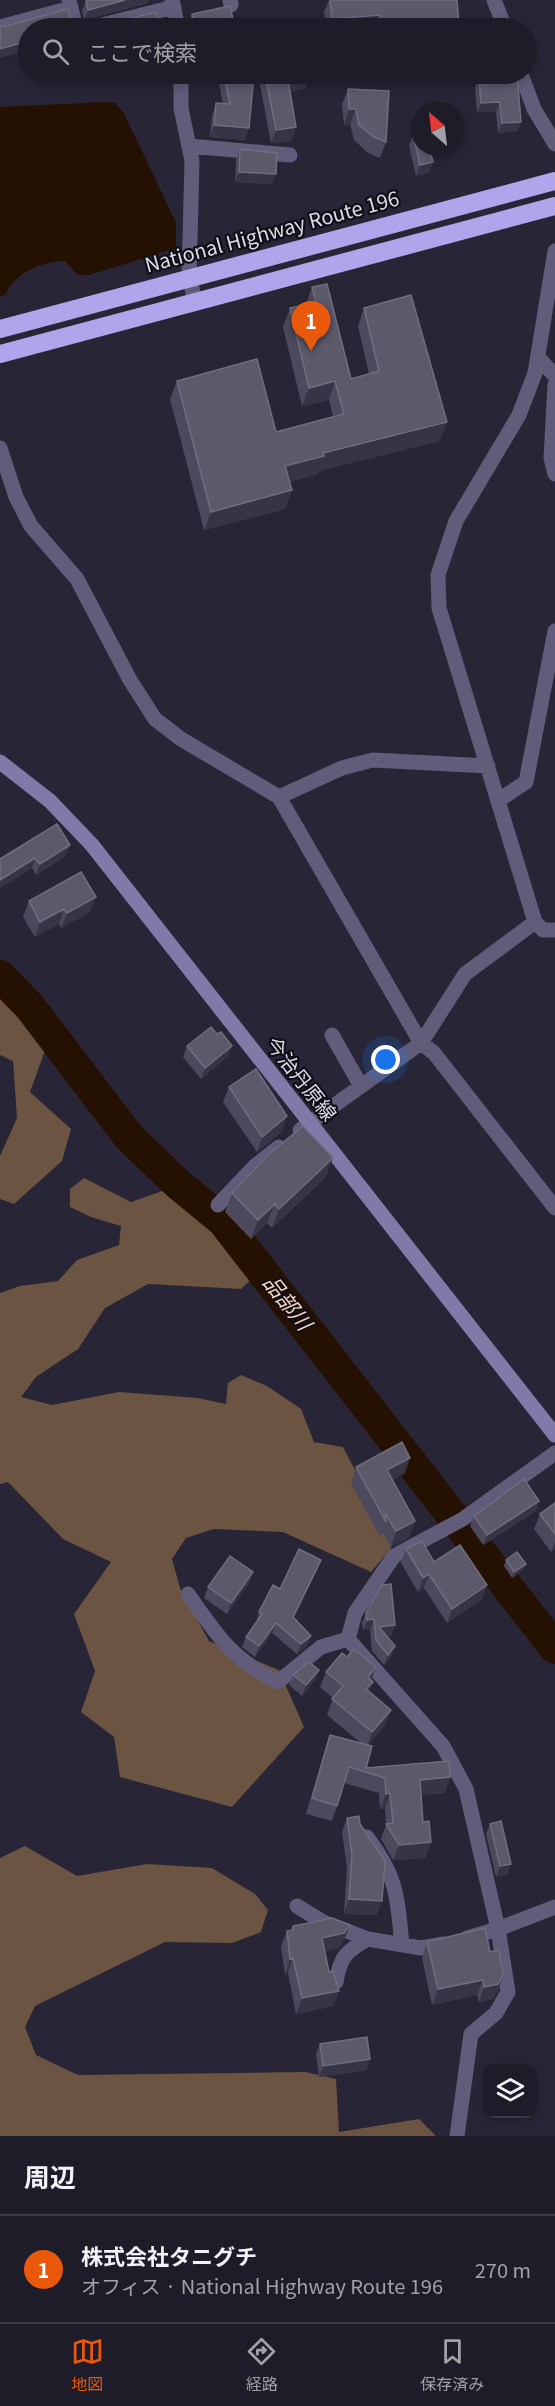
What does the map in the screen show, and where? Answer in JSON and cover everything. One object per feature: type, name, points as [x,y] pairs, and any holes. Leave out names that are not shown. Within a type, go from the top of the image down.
[{"type":"highway","name":"National Highway Route 196","points":[[0,329],[555,181]]},
{"type":"highway","points":[[0,354],[195,300],[555,206]]},
{"type":"main road","name":"今治丹原線","points":[[0,762],[50,801],[92,845],[555,1435]]},
{"type":"street","points":[[495,0],[501,18]]},
{"type":"street","points":[[27,18],[70,4]]},
{"type":"street","points":[[125,18],[173,4]]},
{"type":"street","points":[[0,27],[18,21]]},
{"type":"street","points":[[181,84],[181,108],[192,161],[189,277],[195,300]]},
{"type":"street","points":[[525,84],[534,109],[555,144]]},
{"type":"street","points":[[189,146],[290,155]]},
{"type":"street","points":[[555,251],[536,373],[519,415],[456,521],[438,575],[439,608],[535,922],[543,930],[555,930]]},
{"type":"street","points":[[538,357],[555,376]]},
{"type":"street","points":[[555,385],[553,452],[555,474]]},
{"type":"street","points":[[0,448],[16,497],[31,526],[76,579],[130,680],[155,719],[182,739],[279,797],[421,1043],[434,1053],[555,1208]]},
{"type":"street","points":[[499,800],[526,782],[555,631]]},
{"type":"street","points":[[279,797],[342,768],[373,760],[488,766]]},
{"type":"street","points":[[218,1205],[255,1166],[309,1122],[421,1043],[465,974],[535,922]]},
{"type":"street","points":[[332,1035],[361,1086]]},
{"type":"street","points":[[348,1639],[355,1613],[394,1556],[463,1519],[555,1453]]},
{"type":"street","points":[[188,1594],[228,1647],[250,1668],[278,1682],[321,1647],[348,1639]]},
{"type":"street","points":[[348,1639],[443,1746],[466,1789],[498,1929],[508,1992],[496,2013],[471,2034],[457,2136]]},
{"type":"street","points":[[363,1832],[391,1873],[398,1901],[402,1945]]},
{"type":"street","points":[[297,1906],[323,1922],[368,1939],[421,1948],[498,1929],[555,1907]]},
{"type":"street","points":[[336,1982],[339,1962],[352,1948],[368,1939]]},
{"type":"shaded area","points":[[115,103],[124,113],[176,223],[176,248],[89,275],[78,275],[65,261],[47,263],[22,275],[15,280],[5,295],[0,296],[0,107]]},
{"type":"shaded area","points":[[0,991],[20,1011],[47,1045],[30,1092],[71,1129],[62,1161],[14,1204],[0,1199],[0,1156],[17,1118],[13,1061],[0,1055]]},
{"type":"shaded area","points":[[84,1178],[131,1202],[165,1190],[218,1226],[256,1275],[241,1289],[148,1284],[105,1308],[78,1349],[36,1377],[21,1397],[52,1405],[119,1392],[198,1398],[226,1404],[228,1383],[241,1375],[267,1386],[301,1409],[314,1442],[343,1447],[373,1504],[401,1527],[391,1548],[371,1572],[283,1532],[214,1529],[186,1538],[172,1559],[180,1588],[209,1641],[279,1670],[304,1727],[232,1807],[120,1777],[114,1737],[81,1712],[95,1671],[74,1614],[111,1562],[63,1539],[8,1482],[0,1484],[0,1293],[20,1286],[58,1281],[77,1260],[119,1245],[121,1226],[91,1217],[70,1207],[70,1189]]},
{"type":"shaded area","points":[[25,1846],[77,1876],[147,1864],[212,1868],[255,1894],[268,1910],[261,1932],[232,1943],[165,1942],[35,2006],[25,2027],[36,2055],[78,2075],[305,2072],[336,2079],[339,2132],[419,2119],[436,2136],[0,2136],[0,1858]]},
{"type":"building","points":[[125,0],[88,10],[86,1]]},
{"type":"building","points":[[330,0],[457,0],[458,18],[380,18],[380,15],[332,18]]},
{"type":"building","points":[[230,6],[233,18],[193,18],[192,14]]},
{"type":"building","points":[[68,9],[70,18],[35,18]]},
{"type":"building","points":[[156,12],[158,18],[132,18]]},
{"type":"building","points":[[18,23],[18,44],[0,49],[0,26]]},
{"type":"building","points":[[226,84],[253,84],[249,128],[214,125],[216,103],[230,104]]},
{"type":"building","points":[[267,84],[289,84],[296,127],[276,130]]},
{"type":"building","points":[[479,84],[518,84],[521,122],[502,123],[500,102],[481,103]]},
{"type":"building","points":[[348,89],[389,91],[386,142],[374,137],[359,125],[356,109],[349,109]]},
{"type":"building","points":[[240,149],[277,153],[276,174],[239,172]]},
{"type":"building","points":[[418,156],[431,156],[433,162],[420,165]]},
{"type":"building","points":[[327,284],[351,379],[379,371],[364,308],[411,295],[447,422],[323,453],[324,456],[285,466],[292,490],[211,512],[177,381],[257,359],[276,432],[344,414],[335,381],[309,388],[290,308],[316,302],[312,287]]},
{"type":"building","points":[[57,824],[70,845],[40,864],[35,858],[0,880],[0,859]]},
{"type":"building","points":[[81,872],[96,897],[67,913],[64,909],[40,922],[29,901]]},
{"type":"building","points":[[211,1027],[217,1034],[221,1032],[232,1046],[205,1068],[187,1046]]},
{"type":"building","points":[[256,1069],[287,1116],[262,1137],[229,1087]]},
{"type":"building","points":[[303,1126],[333,1158],[279,1209],[275,1204],[258,1220],[232,1193],[269,1154]]},
{"type":"building","points":[[402,1442],[410,1458],[387,1470],[415,1521],[396,1531],[385,1513],[386,1522],[356,1467]]},
{"type":"building","points":[[524,1479],[539,1501],[487,1535],[474,1516]]},
{"type":"building","points":[[555,1503],[555,1534],[540,1514]]},
{"type":"building","points":[[422,1541],[434,1562],[460,1545],[487,1585],[452,1609],[429,1574],[423,1578],[406,1549]]},
{"type":"building","points":[[299,1549],[321,1560],[293,1617],[311,1636],[301,1644],[276,1623],[259,1646],[246,1637],[262,1614],[259,1612],[273,1585],[280,1589]]},
{"type":"building","points":[[517,1552],[526,1564],[514,1572],[506,1560]]},
{"type":"building","points":[[230,1556],[253,1572],[231,1603],[208,1587]]},
{"type":"building","points":[[391,1584],[395,1625],[379,1627],[395,1646],[388,1655],[376,1640],[374,1619],[367,1620],[366,1613],[382,1585]]},
{"type":"building","points":[[354,1649],[376,1667],[368,1677],[373,1682],[366,1689],[391,1710],[372,1732],[332,1699],[343,1686],[326,1672],[342,1653],[347,1657]]},
{"type":"building","points":[[309,1662],[319,1670],[306,1685],[293,1675]]},
{"type":"building","points":[[330,1735],[372,1746],[366,1768],[449,1761],[450,1777],[420,1780],[423,1822],[429,1821],[431,1842],[399,1845],[386,1824],[393,1823],[390,1793],[386,1794],[385,1778],[349,1767],[337,1806],[312,1798]]},
{"type":"building","points":[[359,1816],[360,1824],[385,1861],[382,1901],[349,1899],[352,1854],[347,1818]]},
{"type":"building","points":[[501,1821],[511,1864],[500,1866],[490,1824]]},
{"type":"building","points":[[332,1918],[350,1925],[344,1933],[322,1938],[329,1972],[333,1971],[339,1991],[302,1998],[293,1958],[290,1959],[287,1931],[293,1930],[293,1926]]},
{"type":"building","points":[[485,1928],[490,1952],[499,1950],[503,1975],[498,1984],[484,1987],[483,1980],[438,1989],[427,1942]]},
{"type":"building","points":[[367,2037],[370,2059],[323,2066],[320,2044]]},
{"type":"waterway","name":"品部川","points":[[0,976],[30,1007],[129,1137],[178,1184],[223,1221],[555,1648]]},
{"type":"place","name":"株式会社タニグチ","points":[[311,351]]}]
